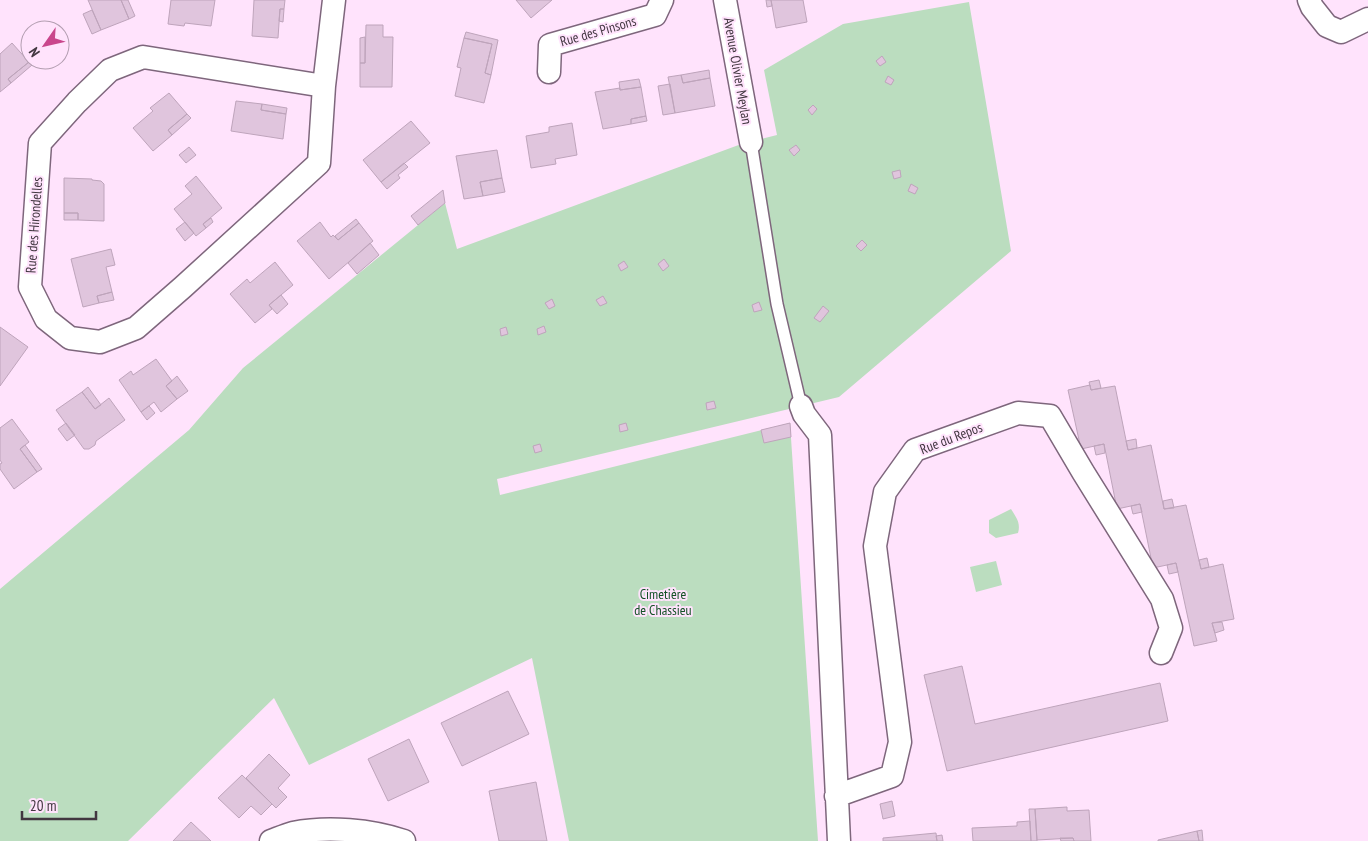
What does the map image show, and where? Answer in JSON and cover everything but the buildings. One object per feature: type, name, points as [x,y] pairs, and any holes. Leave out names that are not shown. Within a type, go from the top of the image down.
[{"type":"street","name":"Rue des Hirondelles","points":[[324,86],[142,57],[110,70],[77,102],[40,144],[30,287],[46,319],[70,338],[100,342],[136,328],[183,288],[319,163],[324,86],[334,0]]},
{"type":"street","name":"Rue des Pinsons","points":[[549,72],[550,45],[655,15],[662,0]]},
{"type":"street","name":"Avenue Olivier Meylan","points":[[725,0],[751,142]]},
{"type":"street","points":[[1309,0],[1312,7],[1327,26],[1341,32],[1368,18]]},
{"type":"street","points":[[801,406],[804,414],[820,435],[839,841]]},
{"type":"street","name":"Rue du Repos","points":[[836,796],[892,776],[900,742],[875,546],[885,492],[915,450],[1018,413],[1050,416],[1162,599],[1171,628],[1161,653]]},
{"type":"street","points":[[271,841],[293,833],[326,830],[386,835],[404,841]]},
{"type":"lane","points":[[751,142],[777,304],[801,406]]},
{"type":"green space","name":"Cimetière de Chassieu","points":[[969,2],[1011,251],[839,397],[497,479],[500,495],[790,423],[818,841],[569,841],[532,658],[309,765],[274,698],[128,841],[0,841],[0,589],[189,430],[243,368],[445,203],[457,249],[744,143],[777,135],[764,70],[843,24]]},
{"type":"green space","points":[[1011,509],[1018,523],[1018,533],[996,538],[989,533],[989,520]]},
{"type":"green space","points":[[996,561],[1002,585],[976,592],[970,567]]}]
